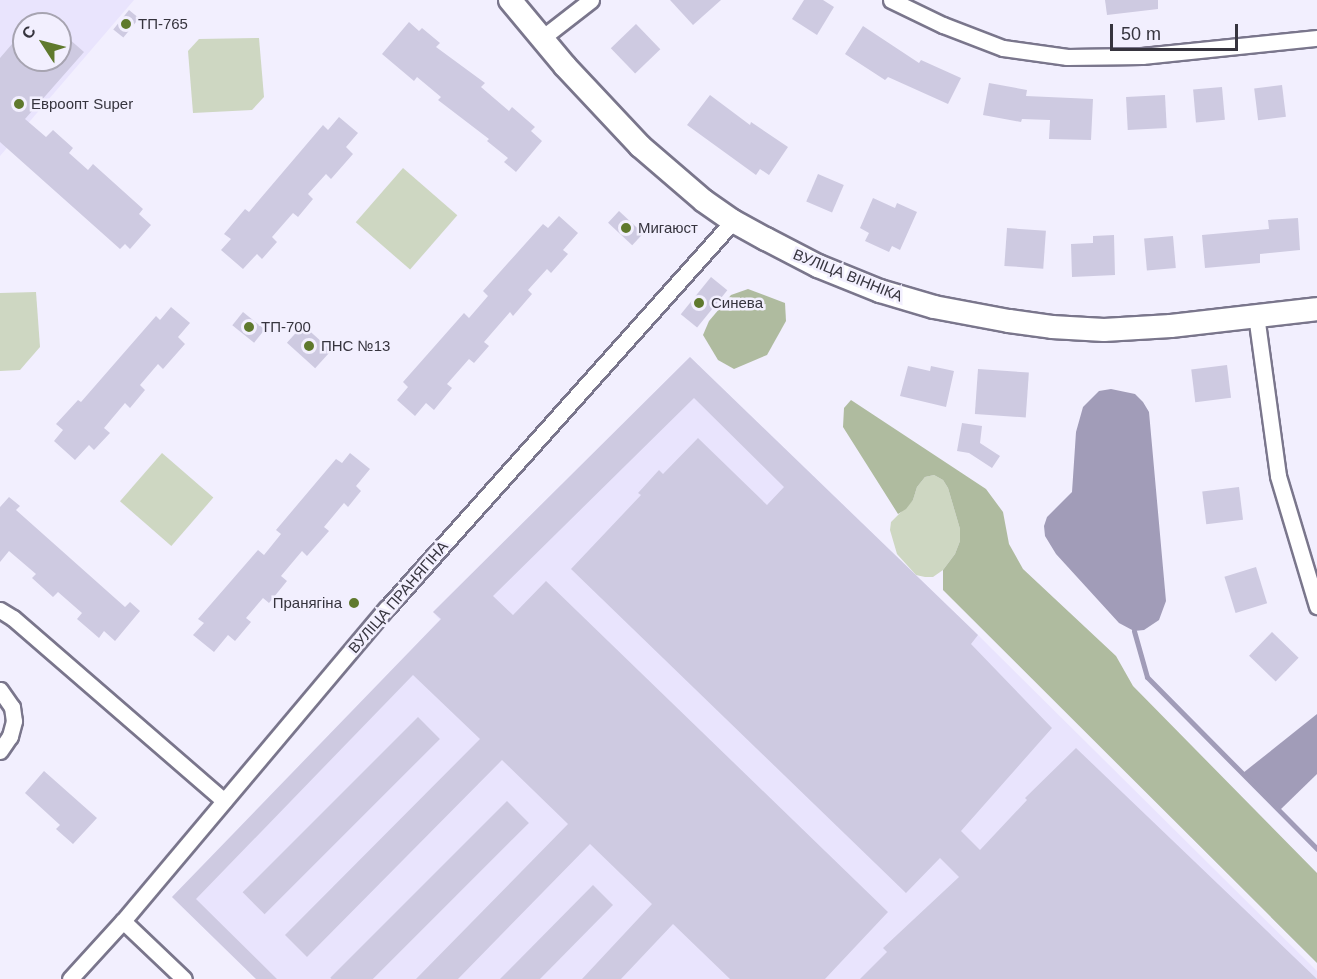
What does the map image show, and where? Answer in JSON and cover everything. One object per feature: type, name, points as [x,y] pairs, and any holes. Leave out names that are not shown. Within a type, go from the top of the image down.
[{"type":"street","name":"ВУЛІЦА ВІННІКА","points":[[510,0],[640,146],[733,221],[818,266],[880,291],[934,307],[1009,321],[1052,327],[1104,330],[1171,326],[1317,309]]},
{"type":"street","points":[[542,38],[591,0]]},
{"type":"street","points":[[891,0],[943,25],[1003,48],[1066,57],[1142,56],[1317,38]]},
{"type":"street","name":"ВУЛІЦА ПРАНЯГІНА","points":[[70,979],[123,921],[387,608],[733,221]]},
{"type":"street","points":[[1256,315],[1278,476],[1317,606]]},
{"type":"street","points":[[0,610],[13,618],[224,801]]},
{"type":"street","points":[[0,690],[12,707],[14,721],[10,736],[0,751]]},
{"type":"street","points":[[123,921],[184,979]]},
{"type":"shaded area","points":[[0,0],[134,0],[0,156]]},
{"type":"shaded area","points":[[690,357],[978,635],[1317,971],[1317,979],[256,979],[172,897],[440,620],[433,612]]},
{"type":"shaded area","points":[[1111,389],[1135,394],[1149,412],[1166,601],[1159,620],[1144,630],[1134,631],[1119,623],[1056,554],[1045,536],[1044,526],[1047,517],[1072,492],[1076,432],[1083,407],[1099,391]]},
{"type":"shaded area","points":[[1317,714],[1317,774],[1280,810],[1243,773]]},
{"type":"green space","points":[[259,38],[264,97],[252,110],[193,113],[188,51],[199,39]]},
{"type":"green space","points":[[403,168],[457,215],[410,270],[356,222]]},
{"type":"green space","points":[[748,289],[785,303],[786,321],[767,355],[734,369],[718,360],[703,335],[709,321],[731,295]]},
{"type":"green space","points":[[36,292],[40,347],[20,370],[0,371],[0,293]]},
{"type":"green space","points":[[851,400],[986,489],[1003,512],[1009,544],[1023,569],[1116,656],[1133,686],[1317,873],[1317,963],[943,590],[943,570],[955,554],[960,541],[960,529],[948,488],[943,480],[934,475],[925,477],[917,487],[913,500],[906,509],[898,514],[843,427],[844,408]]},
{"type":"green space","points":[[162,453],[213,498],[171,546],[120,501]]},
{"type":"green space","points":[[934,475],[943,480],[948,488],[960,529],[960,541],[955,554],[943,570],[933,577],[925,577],[916,575],[897,554],[890,530],[891,522],[913,500],[917,487],[925,477]]},
{"type":"building","points":[[670,0],[721,0],[693,25]]},
{"type":"building","points":[[804,0],[823,0],[834,7],[817,35],[792,19]]},
{"type":"building","points":[[1105,0],[1158,0],[1158,9],[1107,15]]},
{"type":"building","name":"ТП-765","points":[[129,10],[139,18],[123,38],[113,29]]},
{"type":"building","points":[[409,22],[419,31],[422,28],[440,43],[436,47],[485,83],[481,87],[509,111],[512,107],[535,127],[531,131],[542,141],[516,172],[504,162],[508,158],[487,141],[489,139],[438,100],[441,97],[417,77],[414,81],[382,54]]},
{"type":"building","points":[[636,24],[660,49],[635,73],[611,48]]},
{"type":"building","points":[[863,26],[919,63],[921,60],[961,78],[948,104],[888,77],[885,80],[845,54]]},
{"type":"building","points":[[72,42],[84,52],[72,66]]},
{"type":"building","points":[[12,44],[12,72],[66,72],[25,119],[46,137],[53,130],[73,148],[69,153],[88,170],[93,164],[143,209],[139,214],[151,225],[130,249],[125,244],[120,249],[0,142],[0,58]]},
{"type":"building","points":[[989,83],[1027,90],[1026,96],[1093,99],[1091,140],[1049,139],[1050,120],[1022,119],[1021,122],[983,115]]},
{"type":"building","points":[[1282,85],[1286,117],[1258,120],[1254,88]]},
{"type":"building","points":[[1222,87],[1225,120],[1196,122],[1193,90]]},
{"type":"building","points":[[710,95],[750,125],[751,122],[788,147],[769,175],[760,169],[756,175],[687,125]]},
{"type":"building","points":[[1165,95],[1167,128],[1128,130],[1126,97]]},
{"type":"building","points":[[339,117],[358,133],[346,147],[353,154],[331,179],[326,174],[308,194],[313,199],[298,217],[293,213],[272,237],[277,242],[262,259],[257,254],[243,269],[221,250],[231,239],[224,234],[245,209],[249,212],[323,125],[328,130]]},
{"type":"building","points":[[818,174],[844,185],[832,213],[806,202]]},
{"type":"building","points":[[873,198],[895,208],[897,203],[917,212],[900,250],[892,246],[889,252],[865,241],[869,233],[860,228]]},
{"type":"building","name":"Мигаюст","points":[[619,211],[643,234],[632,245],[608,223]]},
{"type":"building","points":[[559,216],[578,233],[563,250],[568,254],[551,273],[547,269],[528,290],[532,294],[513,316],[510,312],[484,342],[489,346],[474,363],[469,359],[447,384],[452,388],[434,410],[426,403],[415,416],[397,400],[408,387],[403,382],[464,313],[469,318],[488,296],[483,291],[543,224],[548,228]]},
{"type":"building","points":[[1298,218],[1300,250],[1260,254],[1260,263],[1205,268],[1202,235],[1269,229],[1268,220]]},
{"type":"building","points":[[1007,228],[1046,231],[1043,269],[1004,266]]},
{"type":"building","points":[[1114,235],[1115,275],[1072,277],[1071,244],[1093,243],[1093,236]]},
{"type":"building","points":[[1173,236],[1176,268],[1147,270],[1144,239]]},
{"type":"building","points":[[711,277],[727,290],[697,328],[681,314]]},
{"type":"building","points":[[171,307],[190,323],[178,337],[185,344],[163,369],[158,364],[140,385],[145,390],[130,408],[125,403],[104,428],[110,433],[94,450],[89,445],[75,460],[54,441],[63,430],[56,424],[78,400],[81,402],[156,316],[160,320]]},
{"type":"building","name":"ТП-700","points":[[243,312],[265,330],[254,343],[232,325]]},
{"type":"building","name":"ПНС №13","points":[[303,325],[331,350],[315,368],[287,343]]},
{"type":"building","points":[[690,357],[978,635],[971,644],[1052,728],[961,831],[980,850],[1027,800],[1025,798],[1076,748],[1317,979],[860,979],[887,952],[883,948],[959,877],[940,858],[906,893],[571,569],[641,495],[638,493],[659,470],[663,474],[698,438],[767,505],[784,487],[694,398],[493,596],[513,615],[546,581],[888,912],[825,979],[730,979],[673,924],[621,979],[582,979],[652,904],[590,844],[458,979],[416,979],[568,824],[502,760],[307,957],[285,935],[480,739],[413,675],[196,899],[277,979],[256,979],[172,897],[441,619],[433,612]]},
{"type":"building","points":[[1227,365],[1231,398],[1195,402],[1191,369]]},
{"type":"building","points":[[908,366],[930,371],[931,366],[954,371],[946,407],[900,396]]},
{"type":"building","points":[[978,369],[1029,373],[1026,417],[975,414]]},
{"type":"building","points":[[962,423],[982,426],[980,443],[1000,456],[992,468],[969,453],[957,451]]},
{"type":"building","points":[[350,453],[370,469],[356,486],[361,491],[348,507],[344,503],[324,527],[329,531],[307,556],[302,551],[281,576],[287,581],[269,603],[263,598],[246,618],[251,622],[235,641],[228,635],[214,652],[193,635],[204,623],[198,619],[258,550],[264,555],[281,534],[276,530],[336,459],[342,463]]},
{"type":"building","points":[[1239,487],[1243,520],[1206,524],[1202,492]]},
{"type":"building","points":[[9,497],[20,506],[16,510],[125,607],[130,602],[140,611],[115,641],[104,631],[99,638],[77,619],[82,613],[58,592],[53,597],[32,578],[36,574],[9,551],[0,562],[0,507]]},
{"type":"building","points":[[1256,567],[1267,603],[1236,613],[1224,577]]},
{"type":"building","points":[[1272,632],[1299,658],[1276,681],[1249,656]]},
{"type":"building","points":[[418,717],[440,739],[265,914],[243,892]]},
{"type":"building","points":[[44,771],[97,818],[73,844],[56,829],[60,825],[25,793]]},
{"type":"building","points":[[507,801],[529,823],[373,979],[330,978]]},
{"type":"building","points":[[593,885],[613,905],[540,979],[500,979]]},
{"type":"waterway","points":[[1134,631],[1147,677],[1317,849]]},
{"type":"place","name":"ТП-765","points":[[126,24]]},
{"type":"place","name":"Евроопт Super","points":[[19,104]]},
{"type":"place","name":"Мигаюст","points":[[626,228]]},
{"type":"place","name":"Синева","points":[[699,303]]},
{"type":"place","name":"ТП-700","points":[[249,327]]},
{"type":"place","name":"ПНС №13","points":[[309,346]]},
{"type":"place","name":"Пранягіна","points":[[354,603]]}]
